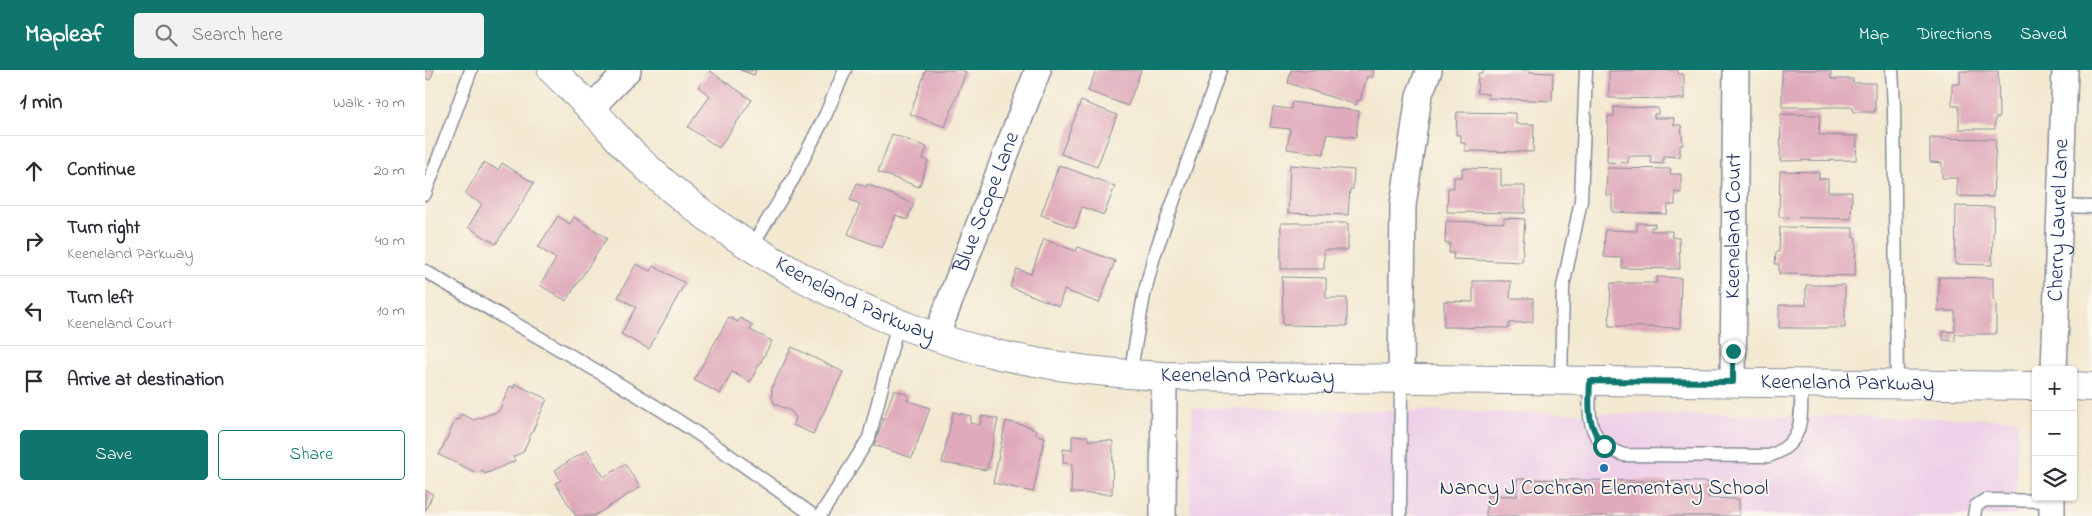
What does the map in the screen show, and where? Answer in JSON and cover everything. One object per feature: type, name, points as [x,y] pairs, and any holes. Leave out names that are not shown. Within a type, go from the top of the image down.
[{"type":"street","name":"Keeneland Parkway","points":[[552,70],[591,108],[636,157],[702,212],[751,247],[816,284],[898,323],[999,355],[1085,371],[1164,376],[2032,386]]},
{"type":"street","points":[[591,108],[628,70]]},
{"type":"street","name":"Blue Scope Lane","points":[[936,336],[1038,70]]},
{"type":"street","points":[[1401,379],[1403,205],[1419,96],[1429,70]]},
{"type":"street","name":"Keeneland Court","points":[[1733,382],[1736,70]]},
{"type":"street","name":"Cherry Laurel Lane","points":[[2055,366],[2065,70]]},
{"type":"street","points":[[1163,516],[1164,376]]},
{"type":"street","points":[[2077,386],[2092,387]]},
{"type":"lane","points":[[425,194],[471,70]]},
{"type":"lane","points":[[751,247],[793,179],[825,116],[845,70]]},
{"type":"lane","points":[[1131,375],[1144,295],[1154,256],[1220,70]]},
{"type":"lane","points":[[1561,381],[1563,287],[1581,201],[1586,70]]},
{"type":"lane","points":[[1892,70],[1897,384]]},
{"type":"lane","points":[[2060,206],[2092,207]]},
{"type":"lane","points":[[425,272],[575,358],[684,424],[813,516]]},
{"type":"lane","points":[[820,516],[869,438],[898,323]]},
{"type":"lane","points":[[1399,516],[1401,379]]},
{"type":"lane","points":[[1590,381],[1590,419],[1592,429],[1604,446],[1624,455],[1769,456],[1778,453],[1792,442],[1797,433],[1800,423],[1801,383]]},
{"type":"lane","points":[[1974,516],[1976,506],[1985,500],[2052,505]]},
{"type":"shaded area","name":"Nancy J Cochran Elementary School","points":[[1192,408],[2018,419],[2016,516],[1190,516]]},
{"type":"building","points":[[425,70],[434,70],[430,80],[425,78]]},
{"type":"building","points":[[740,70],[756,70],[754,75]]},
{"type":"building","points":[[926,70],[961,70],[966,72],[945,127],[910,114]]},
{"type":"building","points":[[1096,70],[1141,70],[1128,106],[1088,91]]},
{"type":"building","points":[[1291,70],[1374,70],[1372,78],[1367,76],[1360,101],[1357,100],[1356,105],[1288,83]]},
{"type":"building","points":[[1483,70],[1529,70],[1529,72],[1553,73],[1552,101],[1488,98],[1488,94],[1477,93],[1478,73],[1483,73]]},
{"type":"building","points":[[1678,70],[1678,74],[1684,74],[1684,99],[1609,98],[1609,71]]},
{"type":"building","points":[[1782,70],[1831,70],[1831,79],[1853,79],[1853,83],[1875,83],[1875,112],[1853,112],[1853,107],[1782,107]]},
{"type":"building","points":[[710,71],[752,100],[719,148],[688,127],[710,96],[698,87]]},
{"type":"building","points":[[1960,71],[1998,71],[1999,118],[1995,118],[1995,129],[1959,129],[1959,106],[1952,106],[1952,84],[1960,84]]},
{"type":"building","points":[[1081,101],[1117,115],[1097,167],[1061,154]]},
{"type":"building","points":[[1292,102],[1359,111],[1356,137],[1327,134],[1324,154],[1287,149],[1290,129],[1270,127],[1273,107],[1291,109]]},
{"type":"building","points":[[1614,107],[1658,108],[1658,114],[1654,114],[1654,118],[1674,118],[1674,125],[1681,125],[1683,145],[1680,145],[1680,157],[1663,156],[1663,164],[1651,163],[1651,156],[1628,156],[1628,163],[1607,162],[1608,116],[1614,116]]},
{"type":"building","points":[[1457,112],[1516,113],[1516,124],[1534,124],[1533,152],[1465,151],[1465,143],[1461,143],[1461,135],[1456,135]]},
{"type":"building","points":[[1781,114],[1820,115],[1819,135],[1857,136],[1856,160],[1780,161]]},
{"type":"building","points":[[892,134],[927,147],[923,159],[928,161],[919,187],[878,172]]},
{"type":"building","points":[[1930,138],[1996,139],[1993,197],[1957,196],[1957,178],[1942,178],[1942,163],[1930,162]]},
{"type":"building","points":[[484,162],[498,170],[502,163],[534,183],[496,244],[468,227],[482,204],[465,194]]},
{"type":"building","points":[[1059,165],[1115,186],[1104,215],[1082,207],[1075,228],[1041,215]]},
{"type":"building","points":[[1290,165],[1354,170],[1353,189],[1350,189],[1348,215],[1288,213]]},
{"type":"building","points":[[1462,168],[1501,169],[1501,186],[1525,186],[1525,213],[1447,212],[1448,188],[1454,188],[1454,177],[1462,177]]},
{"type":"building","points":[[1607,168],[1671,169],[1670,174],[1681,174],[1681,193],[1675,192],[1675,205],[1668,205],[1667,214],[1612,212],[1612,195],[1606,195]]},
{"type":"building","points":[[1780,171],[1819,172],[1819,179],[1828,179],[1828,192],[1852,192],[1851,219],[1779,217]]},
{"type":"building","points":[[857,183],[866,187],[867,184],[914,204],[907,220],[896,215],[882,248],[848,234],[860,204],[850,200]]},
{"type":"building","points":[[1956,206],[1994,207],[1992,265],[1955,264]]},
{"type":"building","points":[[558,216],[570,224],[574,217],[607,238],[566,301],[540,285],[556,259],[538,247]]},
{"type":"building","points":[[1504,218],[1525,219],[1522,262],[1453,259],[1454,253],[1449,253],[1450,243],[1445,243],[1446,221],[1504,223]]},
{"type":"building","points":[[1281,223],[1348,223],[1348,250],[1324,250],[1324,269],[1281,269]]},
{"type":"building","points":[[1637,223],[1655,224],[1655,227],[1651,227],[1651,231],[1672,231],[1672,237],[1679,238],[1680,269],[1622,268],[1622,258],[1604,257],[1605,230],[1637,231]]},
{"type":"building","points":[[1780,227],[1853,228],[1853,238],[1856,238],[1855,276],[1779,274],[1779,264],[1775,264],[1776,252],[1779,252]]},
{"type":"building","points":[[1044,239],[1076,251],[1078,247],[1115,261],[1099,303],[1064,290],[1059,306],[1010,287],[1017,269],[1031,274]]},
{"type":"building","points":[[636,264],[650,271],[653,266],[685,283],[649,349],[621,334],[636,307],[618,297]]},
{"type":"building","points":[[1282,277],[1326,278],[1326,298],[1347,298],[1347,326],[1283,325]]},
{"type":"building","points":[[1657,277],[1681,278],[1680,328],[1609,326],[1611,283],[1657,283]]},
{"type":"building","points":[[1939,277],[1993,278],[1993,299],[1996,301],[1996,334],[1955,334],[1955,341],[1943,340],[1943,331],[1955,332],[1955,311],[1938,311]]},
{"type":"building","points":[[1473,281],[1511,281],[1510,298],[1533,298],[1533,322],[1509,323],[1509,328],[1444,327],[1444,301],[1473,302]]},
{"type":"building","points":[[1806,285],[1845,285],[1845,328],[1779,328],[1779,305],[1806,305]]},
{"type":"building","points":[[729,317],[738,322],[740,318],[753,325],[750,330],[772,341],[750,382],[732,372],[720,394],[694,380]]},
{"type":"building","points":[[792,347],[843,372],[813,434],[793,425],[796,418],[791,411],[775,404],[772,398],[772,387]]},
{"type":"building","points":[[515,384],[547,399],[523,452],[513,457],[515,461],[485,474],[483,470],[477,473],[439,455],[456,419],[458,420],[461,414],[474,420],[499,411],[510,386],[514,388]]},
{"type":"building","points":[[894,390],[909,395],[907,400],[930,408],[912,458],[874,445]]},
{"type":"building","points":[[953,412],[971,416],[970,423],[980,425],[982,416],[998,419],[987,470],[942,463]]},
{"type":"building","points":[[1006,421],[1031,427],[1031,429],[1037,430],[1036,435],[1045,437],[1033,492],[993,483]]},
{"type":"building","points":[[1072,436],[1088,436],[1088,440],[1113,441],[1112,494],[1071,493],[1072,464],[1063,463],[1063,449],[1072,450]]},
{"type":"building","points":[[587,450],[604,477],[625,464],[640,487],[594,516],[576,516],[555,483],[561,480],[555,470]]},
{"type":"building","points":[[1517,479],[1708,482],[1708,498],[1739,499],[1739,516],[1486,516],[1487,495],[1517,496]]},
{"type":"building","points":[[425,490],[433,494],[425,511]]},
{"type":"place","name":"Nancy J Cochran Elementary School","points":[[1604,468]]},
{"type":"route","points":[[1604,446],[1592,429],[1590,419],[1590,381],[1733,382],[1733,351]]}]
